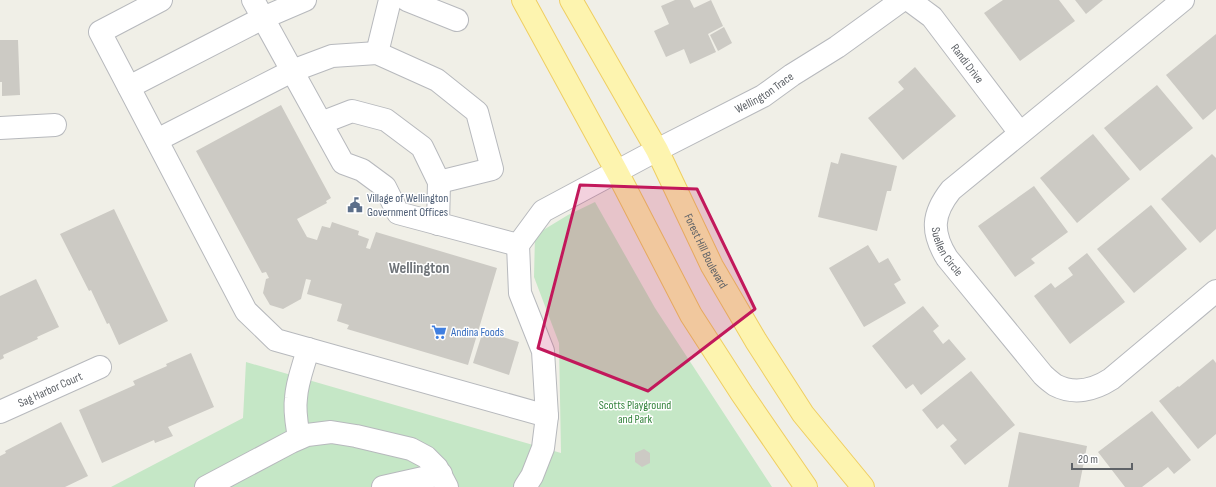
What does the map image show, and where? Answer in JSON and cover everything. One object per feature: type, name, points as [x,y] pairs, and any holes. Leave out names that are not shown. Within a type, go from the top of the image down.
[{"type":"main road","points":[[523,0],[617,172],[691,315],[742,394],[806,487]]},
{"type":"main road","name":"Forest Hill Boulevard","points":[[571,0],[657,150],[712,266],[756,341],[803,414],[863,487]]},
{"type":"street","points":[[161,0],[100,32],[246,311],[276,340],[547,416]]},
{"type":"street","points":[[129,87],[258,9],[305,0]]},
{"type":"street","points":[[377,53],[390,0]]},
{"type":"street","points":[[407,0],[457,20]]},
{"type":"street","name":"Wellington Trace","points":[[518,246],[543,211],[657,150],[763,96],[792,75],[837,47],[902,0]]},
{"type":"street","name":"Randi Drive","points":[[909,0],[928,9],[1020,134]]},
{"type":"street","name":"Suellen Circle","points":[[1183,0],[951,190],[942,202],[936,216],[936,231],[940,246],[947,258],[1042,375],[1055,385],[1069,390],[1085,391],[1100,387],[1216,291]]},
{"type":"street","points":[[258,9],[343,163],[362,170],[385,187],[398,213],[518,246],[520,293],[543,351],[547,416],[543,448],[532,476],[525,487]]},
{"type":"street","points":[[157,140],[292,71],[332,56],[377,53],[437,80],[477,112],[492,169],[439,182]]},
{"type":"street","points":[[321,123],[352,111],[386,120],[422,147],[439,182],[438,224]]},
{"type":"street","points":[[0,128],[55,125]]},
{"type":"street","points":[[299,438],[296,398],[298,383],[308,349]]},
{"type":"street","name":"Sag Harbor Court","points":[[0,412],[100,368]]},
{"type":"street","points":[[206,487],[299,438],[307,435],[332,432],[411,449],[426,457],[438,468],[444,481],[383,487]]},
{"type":"highlighted area","points":[[580,185],[697,189],[755,309],[648,391],[538,348]]},
{"type":"green space","name":"Scotts Playground and Park","points":[[595,202],[655,308],[772,487],[111,487],[243,418],[246,362],[561,453],[559,343],[534,277],[535,235],[568,215]]},
{"type":"building","points":[[675,0],[690,0],[694,8],[711,0],[723,26],[708,34],[716,52],[690,64],[684,49],[666,57],[654,31],[669,24],[661,6]]},
{"type":"building","points":[[1003,0],[1059,0],[1075,21],[1020,61],[984,13]]},
{"type":"building","points":[[1075,0],[1103,0],[1086,14]]},
{"type":"building","points":[[724,27],[732,43],[718,51],[710,35]]},
{"type":"building","points":[[1216,34],[1216,109],[1203,120],[1166,75]]},
{"type":"building","points":[[0,40],[18,40],[20,95],[2,96],[2,82],[0,82]]},
{"type":"building","points":[[915,67],[956,116],[903,160],[868,118],[904,89],[898,82]]},
{"type":"building","points":[[1157,85],[1193,128],[1140,171],[1104,128]]},
{"type":"building","points":[[281,105],[331,198],[326,201],[327,203],[297,219],[307,237],[317,240],[322,226],[330,228],[332,222],[359,231],[358,235],[369,239],[366,248],[370,249],[376,232],[497,268],[468,365],[347,329],[349,325],[337,321],[342,304],[307,294],[311,280],[306,279],[301,299],[283,309],[270,305],[263,293],[266,279],[269,278],[266,272],[262,273],[196,151]]},
{"type":"building","points":[[1093,134],[1130,179],[1077,223],[1040,178]]},
{"type":"building","points":[[841,153],[897,166],[891,191],[887,191],[877,231],[818,217],[831,162],[838,164]]},
{"type":"building","points":[[1212,154],[1216,158],[1216,229],[1200,243],[1161,199]]},
{"type":"building","points":[[1034,186],[1068,232],[1031,259],[1035,263],[1015,277],[978,226]]},
{"type":"building","points":[[1151,205],[1187,249],[1134,293],[1097,249]]},
{"type":"building","points":[[114,209],[168,321],[119,345],[109,323],[107,324],[91,290],[89,291],[60,234]]},
{"type":"building","points":[[868,245],[879,263],[888,258],[901,280],[894,284],[906,303],[864,327],[829,268]]},
{"type":"building","points":[[1087,253],[1125,302],[1070,344],[1034,296],[1051,283],[1055,288],[1073,275],[1068,268]]},
{"type":"building","points":[[36,279],[59,327],[37,337],[38,339],[3,355],[4,358],[0,360],[0,296]]},
{"type":"building","points":[[923,306],[939,326],[933,331],[943,344],[949,339],[966,359],[921,395],[913,384],[906,389],[872,346]]},
{"type":"building","points":[[483,331],[519,342],[509,375],[473,363]]},
{"type":"building","points":[[191,353],[214,407],[168,427],[173,436],[155,443],[154,440],[102,463],[79,410],[135,385],[133,381],[167,366],[166,364]]},
{"type":"building","points":[[1213,359],[1216,363],[1216,434],[1198,449],[1159,401],[1178,386],[1179,387]]},
{"type":"building","points":[[971,371],[1015,425],[965,465],[950,446],[957,440],[943,424],[937,429],[922,410]]},
{"type":"building","points":[[1152,411],[1191,460],[1174,474],[1168,467],[1142,487],[1125,487],[1098,452]]},
{"type":"building","points":[[61,422],[88,476],[65,487],[0,487],[0,456],[6,453],[5,451]]},
{"type":"building","points":[[1019,432],[1087,446],[1079,487],[1008,487]]},
{"type":"building","points":[[644,449],[650,453],[650,463],[642,467],[635,462],[635,453]]},
{"type":"place","name":"Village of Wellington Government Offices","points":[[355,205]]},
{"type":"place","name":"Andina Foods","points":[[439,332]]},
{"type":"district","name":"Wellington","points":[[419,267]]}]
